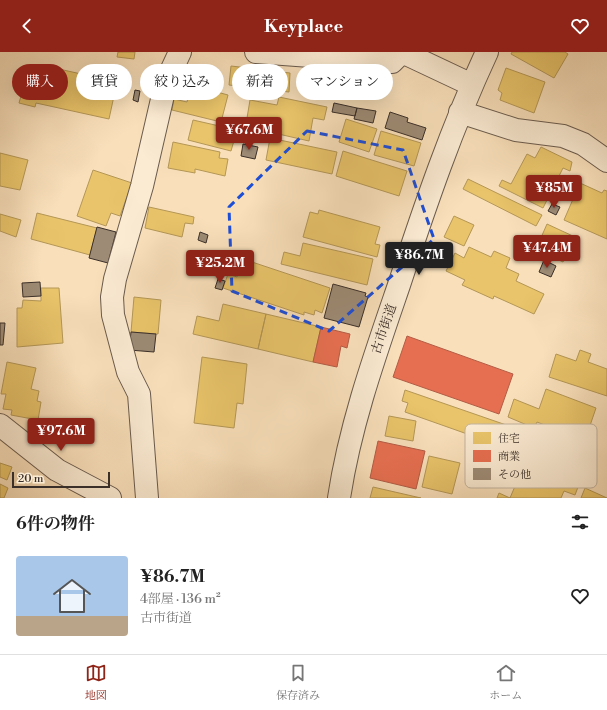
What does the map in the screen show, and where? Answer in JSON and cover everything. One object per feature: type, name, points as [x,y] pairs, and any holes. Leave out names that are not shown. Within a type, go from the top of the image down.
[{"type":"street","points":[[147,498],[139,394],[128,372],[113,315],[112,297],[115,278],[142,186],[166,82],[180,52]]},
{"type":"street","points":[[256,52],[392,62],[402,52],[472,85]]},
{"type":"street","name":"古市街道","points":[[339,498],[353,427],[370,369],[422,216],[460,112],[487,52]]},
{"type":"street","points":[[460,112],[516,130],[563,136],[583,144],[607,161]]},
{"type":"street","points":[[0,425],[57,470],[110,498]]},
{"type":"highlighted area","points":[[307,131],[403,150],[434,239],[329,331],[232,291],[229,207]]},
{"type":"building: 住宅","points":[[118,52],[135,52],[134,59],[117,57]]},
{"type":"building: 住宅","points":[[512,52],[565,52],[568,54],[554,78],[511,54]]},
{"type":"building: 住宅","points":[[231,66],[232,66],[232,85],[229,85]]},
{"type":"building: 住宅","points":[[506,68],[545,82],[534,113],[500,100],[502,93],[498,90]]},
{"type":"building: 住宅","points":[[68,71],[76,73],[76,100],[113,100],[109,119],[36,103],[35,107],[19,103],[20,100],[68,100]]},
{"type":"building: 住宅","points":[[288,73],[290,73],[288,92]]},
{"type":"building: 住宅","points":[[224,94],[228,95],[221,122],[172,110],[174,100],[187,102],[187,100],[224,100]]},
{"type":"building: 住宅","points":[[288,99],[327,107],[324,120],[313,118],[309,141],[274,133],[276,124],[247,118],[250,100],[277,105],[278,100]]},
{"type":"building: 住宅","points":[[346,119],[377,129],[369,152],[339,142]]},
{"type":"building: 住宅","points":[[193,120],[237,130],[231,151],[188,140]]},
{"type":"building: 住宅","points":[[381,131],[421,143],[414,166],[374,155]]},
{"type":"building: 住宅","points":[[270,138],[337,152],[332,174],[266,160]]},
{"type":"building: 住宅","points":[[173,142],[220,152],[219,158],[228,159],[225,176],[195,169],[195,173],[168,168]]},
{"type":"building: 住宅","points":[[541,147],[572,162],[570,171],[563,168],[543,208],[499,186],[502,180],[511,184],[527,154],[535,158]]},
{"type":"building: 住宅","points":[[343,151],[407,171],[399,196],[336,176]]},
{"type":"building: 住宅","points":[[0,153],[28,160],[20,190],[0,186]]},
{"type":"building: 住宅","points":[[93,170],[132,183],[120,216],[111,213],[106,226],[77,216]]},
{"type":"building: 住宅","points":[[468,179],[542,215],[536,226],[463,189]]},
{"type":"building: 住宅","points":[[580,183],[602,193],[604,190],[607,191],[607,239],[564,220]]},
{"type":"building: 住宅","points":[[149,207],[194,217],[193,224],[185,223],[182,237],[145,228]]},
{"type":"building: 住宅","points":[[319,210],[380,227],[375,244],[380,245],[377,257],[303,237],[310,212],[318,214]]},
{"type":"building: 住宅","points":[[37,213],[97,228],[90,255],[31,239]]},
{"type":"building: 住宅","points":[[0,214],[21,220],[16,237],[0,231]]},
{"type":"building: 住宅","points":[[454,216],[474,225],[464,246],[444,237]]},
{"type":"building: 住宅","points":[[547,224],[575,237],[563,262],[536,249]]},
{"type":"building: 住宅","points":[[303,243],[373,259],[367,285],[281,264],[284,252],[300,256]]},
{"type":"building: 住宅","points":[[469,247],[491,257],[494,251],[510,258],[506,268],[519,274],[516,281],[544,294],[534,314],[494,296],[493,299],[462,285],[465,280],[446,271],[455,253],[464,258]]},
{"type":"building: 住宅","points":[[243,259],[330,288],[322,313],[315,310],[314,315],[304,312],[304,315],[223,288],[228,274],[237,277]]},
{"type":"building: 住宅","points":[[41,288],[59,288],[63,343],[17,347],[17,308],[22,308],[23,300],[41,301]]},
{"type":"building: 住宅","points":[[134,297],[161,300],[158,334],[131,332]]},
{"type":"building: 住宅","points":[[223,304],[266,314],[258,349],[193,334],[197,316],[219,321]]},
{"type":"building: 住宅","points":[[266,314],[321,327],[313,362],[258,349]]},
{"type":"building: 住宅","points":[[580,350],[591,354],[588,362],[607,369],[607,396],[549,377],[556,354],[576,361]]},
{"type":"building: 住宅","points":[[202,357],[247,364],[243,404],[237,403],[234,428],[194,423]]},
{"type":"building: 住宅","points":[[7,362],[36,368],[31,389],[39,391],[37,401],[41,402],[38,420],[11,415],[12,410],[3,409],[6,394],[1,394]]},
{"type":"building: 住宅","points":[[546,389],[596,408],[591,424],[542,424],[537,422],[536,424],[525,424],[508,417],[514,399],[539,409]]},
{"type":"building: 住宅","points":[[405,390],[503,424],[465,424],[465,433],[405,412],[408,403],[402,401]]},
{"type":"building: 住宅","points":[[389,416],[416,421],[413,441],[385,436]]},
{"type":"building: 住宅","points":[[429,456],[460,463],[452,494],[422,487]]},
{"type":"building: 住宅","points":[[0,463],[12,467],[7,480],[0,477]]},
{"type":"building: 住宅","points":[[0,484],[8,488],[4,498],[0,498]]},
{"type":"building: 住宅","points":[[373,487],[421,498],[370,498]]},
{"type":"building: 住宅","points":[[514,488],[578,488],[575,495],[564,491],[561,498],[510,498]]},
{"type":"building: 住宅","points":[[585,488],[607,498],[581,498]]},
{"type":"building: 住宅","points":[[499,493],[510,498],[497,498]]},
{"type":"building: 商業","points":[[321,327],[350,334],[347,348],[341,346],[337,367],[313,362]]},
{"type":"building: 商業","points":[[407,336],[513,374],[499,414],[393,377]]},
{"type":"building: 商業","points":[[378,441],[425,451],[416,489],[370,478]]},
{"type":"building: その他","points":[[135,90],[140,91],[138,102],[133,100]]},
{"type":"building: その他","points":[[334,103],[357,108],[355,116],[332,112]]},
{"type":"building: その他","points":[[357,108],[376,111],[373,123],[354,119]]},
{"type":"building: その他","points":[[390,112],[408,118],[407,122],[426,128],[422,140],[385,128]]},
{"type":"building: その他","points":[[243,144],[258,147],[255,159],[241,156]]},
{"type":"building: その他","points":[[552,204],[560,207],[556,215],[548,211]]},
{"type":"building: その他","points":[[97,227],[116,232],[108,263],[89,258]]},
{"type":"building: その他","points":[[200,232],[208,235],[206,243],[198,240]]},
{"type":"building: その他","points":[[544,260],[556,266],[551,277],[539,272]]},
{"type":"building: その他","points":[[218,279],[225,281],[222,290],[215,288]]},
{"type":"building: その他","points":[[40,282],[41,296],[23,297],[22,283]]},
{"type":"building: その他","points":[[333,284],[366,293],[365,296],[368,297],[359,327],[324,318]]},
{"type":"building: その他","points":[[0,323],[5,323],[3,345],[0,345]]},
{"type":"building: その他","points":[[131,332],[156,334],[154,352],[129,350]]},
{"type":"building: その他","points":[[64,424],[66,436],[57,437],[55,425]]}]
